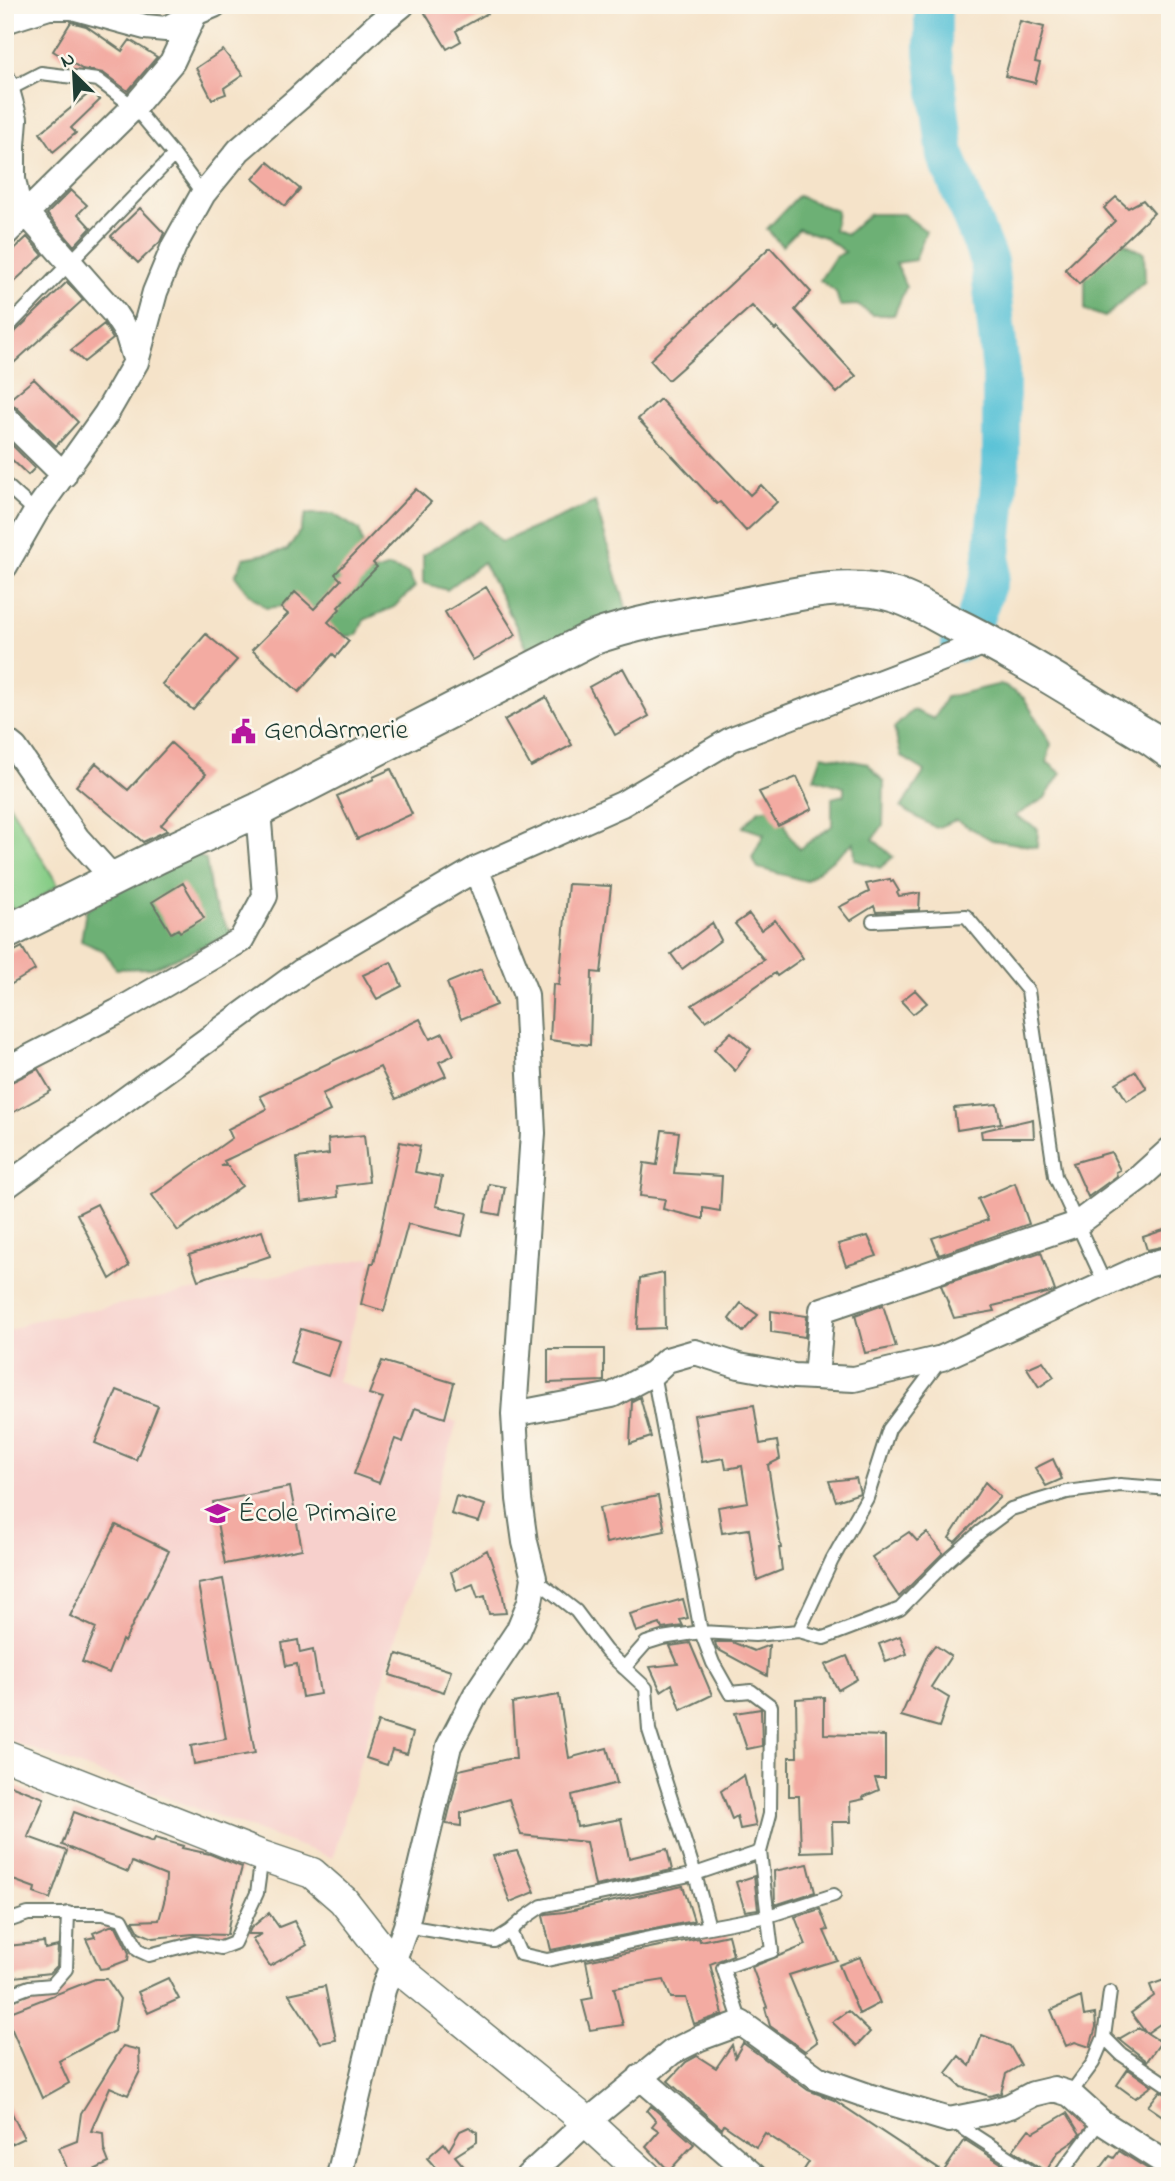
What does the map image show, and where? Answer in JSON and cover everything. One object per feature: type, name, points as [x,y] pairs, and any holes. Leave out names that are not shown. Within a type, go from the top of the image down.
[{"type":"main road","points":[[5,933],[113,878],[258,810],[590,639],[671,616],[733,607],[797,592],[866,590],[898,596],[988,641],[1164,742]]},
{"type":"street","points":[[5,566],[36,513],[106,414],[136,362],[155,292],[174,246],[203,194],[239,150],[402,5]]},
{"type":"street","points":[[5,21],[49,6],[72,7],[145,27],[166,29],[201,8]]},
{"type":"street","points":[[5,234],[134,107],[172,62],[201,8]]},
{"type":"street","points":[[6,86],[15,119],[13,180],[19,204],[114,313],[127,333],[136,362]]},
{"type":"street","points":[[5,417],[64,475]]},
{"type":"street","points":[[7,1182],[302,971],[475,869],[622,804],[732,739],[988,641]]},
{"type":"street","points":[[5,740],[15,748],[77,838],[113,878]]},
{"type":"street","points":[[5,1070],[117,1012],[241,940],[265,896],[258,810]]},
{"type":"street","points":[[339,2176],[383,1990],[407,1926],[449,1746],[476,1694],[518,1631],[530,1602],[534,1578],[525,1542],[519,1499],[514,1414],[533,1133],[526,995],[475,869]]},
{"type":"street","points":[[816,1377],[822,1310],[1077,1224],[1139,1178],[1170,1150]]},
{"type":"street","points":[[514,1414],[612,1395],[653,1373],[667,1360],[695,1352],[739,1366],[794,1376],[854,1379],[942,1357],[1147,1265],[1170,1259]]},
{"type":"street","points":[[5,1755],[262,1856],[313,1873],[343,1900],[394,1965],[587,2122],[625,2165],[646,2176]]},
{"type":"street","points":[[528,2176],[587,2122],[672,2052],[690,2042],[741,2023],[817,2078],[949,2120],[1010,2106],[1033,2094],[1054,2089],[1070,2094],[1100,2121],[1164,2168]]},
{"type":"street","points":[[640,2077],[754,2176]]},
{"type":"lane","points":[[6,86],[41,73],[98,80],[134,107],[203,194]]},
{"type":"lane","points":[[5,330],[174,155]]},
{"type":"lane","points":[[5,484],[36,513]]},
{"type":"lane","points":[[873,921],[966,916],[1028,991],[1055,1176],[1105,1284]]},
{"type":"lane","points":[[799,1631],[832,1560],[867,1498],[889,1429],[942,1357]]},
{"type":"lane","points":[[653,1373],[701,1632],[713,1663],[730,1693],[751,1691],[771,1706],[770,1814],[760,1852],[772,1951],[723,1968],[741,2023]]},
{"type":"lane","points":[[624,1668],[646,1643],[701,1632],[755,1635],[799,1631],[824,1638],[900,1609],[945,1563],[1011,1509],[1067,1492],[1120,1485],[1170,1489]]},
{"type":"lane","points":[[534,1578],[576,1611],[606,1651],[646,1688],[649,1730],[709,1927]]},
{"type":"lane","points":[[407,1926],[494,1941],[542,1906],[695,1874],[760,1852]]},
{"type":"lane","points":[[5,1922],[28,1914],[103,1914],[122,1919],[138,1950],[149,1955],[195,1943],[221,1948],[234,1943],[257,1893],[262,1856]]},
{"type":"lane","points":[[510,1931],[520,1954],[547,1960],[768,1916],[834,1895]]},
{"type":"lane","points":[[5,1996],[29,1987],[52,1985],[66,1969],[68,1913]]},
{"type":"lane","points":[[1070,2094],[1093,2063],[1104,2037],[1110,1993]]},
{"type":"lane","points":[[1104,2037],[1121,2054],[1170,2087]]},
{"type":"lane","points":[[949,2120],[1037,2176]]},
{"type":"lane","points":[[1059,2176],[1100,2121]]},
{"type":"shaded area","name":"École Primaire","points":[[373,1257],[337,1381],[457,1422],[333,1858],[5,1739],[5,1333],[31,1321]]},
{"type":"green space","points":[[798,196],[837,211],[834,230],[847,234],[869,214],[903,214],[926,231],[915,260],[896,263],[906,287],[894,315],[873,315],[857,305],[840,306],[836,292],[820,280],[835,257],[845,252],[824,237],[799,229],[782,246],[767,229]]},
{"type":"green space","points":[[1115,238],[1144,253],[1145,281],[1105,317],[1085,310],[1085,263]]},
{"type":"green space","points":[[595,502],[628,614],[530,653],[483,562],[447,590],[423,583],[423,555],[480,521],[501,542]]},
{"type":"green space","points":[[306,514],[333,514],[359,530],[364,550],[351,580],[389,567],[408,573],[415,587],[394,607],[364,620],[357,635],[339,637],[301,604],[266,608],[249,594],[235,576],[244,558],[287,550],[300,531]]},
{"type":"green space","points":[[1001,684],[1024,698],[1051,744],[1047,762],[1061,773],[1045,798],[1015,816],[1038,829],[1037,847],[992,840],[956,820],[936,828],[901,808],[925,771],[901,756],[894,728],[913,710],[934,719],[946,697]]},
{"type":"green space","points":[[822,755],[868,764],[884,782],[883,825],[873,839],[893,857],[880,868],[855,860],[854,842],[806,881],[758,868],[752,858],[764,834],[743,827],[759,810],[779,807],[789,835],[799,849],[832,826],[832,798],[844,795],[844,787],[814,778]]},
{"type":"green space","points":[[8,802],[58,885],[16,914],[5,898],[5,803]]},
{"type":"green space","points":[[188,850],[206,860],[212,901],[232,934],[152,968],[116,969],[104,951],[81,941],[86,910]]},
{"type":"building","points":[[438,5],[502,5],[456,31],[461,41],[447,49],[425,13]]},
{"type":"building","points":[[1020,21],[1044,27],[1035,62],[1040,63],[1035,83],[1005,76]]},
{"type":"building","points":[[71,22],[86,26],[122,51],[130,40],[157,57],[128,91],[103,73],[82,69],[53,51]]},
{"type":"building","points":[[223,50],[243,75],[224,88],[226,94],[212,99],[196,68]]},
{"type":"building","points":[[92,91],[100,100],[71,128],[76,133],[53,152],[40,133]]},
{"type":"building","points":[[268,162],[300,189],[285,206],[253,179]]},
{"type":"building","points":[[71,190],[87,205],[78,214],[91,228],[74,246],[47,214]]},
{"type":"building","points":[[1116,197],[1128,208],[1143,200],[1154,213],[1079,284],[1065,269],[1115,221],[1104,208]]},
{"type":"building","points":[[140,208],[164,233],[160,242],[138,263],[111,236]]},
{"type":"building","points":[[27,237],[43,255],[5,290],[5,258]]},
{"type":"building","points":[[770,247],[811,292],[795,310],[856,376],[837,393],[777,328],[775,330],[752,306],[668,380],[650,360]]},
{"type":"building","points":[[67,282],[83,300],[5,371],[5,339]]},
{"type":"building","points":[[104,324],[113,339],[84,362],[71,350]]},
{"type":"building","points":[[34,379],[78,422],[56,446],[15,406],[5,403]]},
{"type":"building","points":[[660,399],[750,495],[761,485],[777,502],[746,531],[720,502],[717,504],[638,419]]},
{"type":"building","points":[[5,438],[35,468],[28,475],[5,453]]},
{"type":"building","points":[[416,489],[431,502],[373,563],[377,567],[338,607],[340,609],[328,622],[349,641],[336,657],[333,654],[299,692],[252,650],[288,614],[281,608],[295,592],[314,609],[341,580],[335,574]]},
{"type":"building","points":[[486,587],[516,635],[473,660],[445,612]]},
{"type":"building","points":[[206,634],[237,660],[193,710],[162,684]]},
{"type":"building","points":[[623,668],[649,716],[615,735],[589,687]]},
{"type":"building","points":[[546,697],[572,745],[531,767],[504,720]]},
{"type":"building","points":[[171,743],[206,774],[161,825],[168,830],[143,842],[76,786],[96,763],[128,790]]},
{"type":"building","points":[[391,769],[412,814],[357,839],[337,796]]},
{"type":"building","points":[[797,777],[812,809],[778,826],[759,792]]},
{"type":"building","points":[[890,879],[899,891],[899,896],[920,893],[919,910],[876,912],[874,906],[850,921],[839,907],[869,892],[866,884]]},
{"type":"building","points":[[183,883],[204,918],[180,932],[178,929],[171,933],[152,902]]},
{"type":"building","points":[[568,884],[611,886],[601,973],[592,972],[590,1045],[550,1040],[553,984],[559,985]]},
{"type":"building","points":[[749,914],[761,930],[775,920],[803,958],[777,976],[775,973],[706,1021],[692,1005],[764,960],[735,924]]},
{"type":"building","points":[[712,923],[721,940],[682,969],[671,954]]},
{"type":"building","points":[[22,947],[35,970],[5,988],[5,956]]},
{"type":"building","points":[[391,962],[402,986],[377,999],[363,975]]},
{"type":"building","points":[[481,969],[496,1005],[461,1019],[447,983]]},
{"type":"building","points":[[915,990],[927,1003],[913,1014],[901,1001]]},
{"type":"building","points":[[420,1019],[430,1039],[443,1033],[454,1055],[439,1062],[446,1076],[396,1099],[380,1067],[322,1094],[330,1111],[224,1161],[226,1164],[221,1166],[228,1166],[242,1186],[178,1231],[152,1195],[232,1138],[228,1129],[267,1109],[260,1096]]},
{"type":"building","points":[[731,1032],[751,1049],[735,1071],[714,1049]]},
{"type":"building","points":[[38,1069],[51,1091],[5,1117],[5,1085]]},
{"type":"building","points":[[1136,1071],[1147,1089],[1127,1101],[1116,1083]]},
{"type":"building","points":[[997,1104],[1001,1123],[957,1130],[954,1108]]},
{"type":"building","points":[[1033,1119],[1034,1138],[982,1138],[981,1131]]},
{"type":"building","points":[[662,1130],[679,1132],[674,1173],[722,1176],[720,1211],[703,1208],[703,1219],[663,1209],[665,1199],[640,1196],[644,1163],[657,1165]]},
{"type":"building","points":[[364,1135],[369,1182],[337,1186],[338,1197],[301,1202],[297,1158],[329,1154],[328,1139]]},
{"type":"building","points":[[400,1142],[420,1146],[415,1172],[442,1177],[436,1206],[467,1213],[462,1236],[408,1224],[384,1311],[361,1304],[371,1263],[374,1263]]},
{"type":"building","points":[[1111,1152],[1120,1170],[1116,1172],[1117,1176],[1088,1197],[1073,1163]]},
{"type":"building","points":[[1015,1183],[1029,1224],[939,1255],[932,1238],[988,1220],[978,1199]]},
{"type":"building","points":[[489,1184],[505,1187],[500,1215],[484,1212]]},
{"type":"building","points":[[97,1204],[129,1266],[110,1279],[77,1214]]},
{"type":"building","points":[[1170,1228],[1170,1245],[1147,1250],[1143,1237]]},
{"type":"building","points":[[262,1231],[270,1256],[198,1280],[189,1255]]},
{"type":"building","points":[[868,1236],[877,1256],[846,1266],[838,1244]]},
{"type":"building","points":[[1041,1252],[1055,1291],[993,1306],[995,1311],[954,1318],[941,1285]]},
{"type":"building","points":[[664,1273],[665,1328],[637,1329],[640,1278]]},
{"type":"building","points":[[741,1303],[758,1315],[743,1332],[729,1319]]},
{"type":"building","points":[[883,1305],[896,1347],[865,1353],[855,1315]]},
{"type":"building","points":[[771,1311],[807,1316],[805,1337],[771,1332]]},
{"type":"building","points":[[301,1329],[340,1341],[328,1376],[290,1363]]},
{"type":"building","points":[[548,1349],[604,1349],[604,1381],[548,1383]]},
{"type":"building","points":[[382,1361],[454,1383],[445,1418],[415,1408],[403,1442],[395,1439],[379,1483],[354,1474],[383,1398],[369,1394]]},
{"type":"building","points":[[1043,1361],[1054,1377],[1039,1387],[1027,1368]]},
{"type":"building","points":[[117,1390],[158,1406],[136,1460],[95,1443]]},
{"type":"building","points":[[640,1397],[651,1437],[630,1444],[632,1401]]},
{"type":"building","points":[[754,1405],[760,1444],[777,1441],[780,1459],[768,1465],[782,1570],[757,1580],[749,1529],[722,1533],[718,1507],[748,1502],[742,1466],[726,1469],[724,1458],[702,1462],[694,1415]]},
{"type":"building","points":[[1053,1459],[1062,1479],[1046,1486],[1035,1468]]},
{"type":"building","points":[[856,1478],[860,1493],[836,1501],[829,1481]]},
{"type":"building","points":[[985,1482],[1000,1497],[955,1542],[949,1538]]},
{"type":"building","points":[[290,1487],[302,1549],[225,1564],[213,1502]]},
{"type":"building","points":[[456,1496],[485,1505],[479,1522],[451,1514]]},
{"type":"building","points":[[658,1496],[665,1531],[606,1543],[599,1508]]},
{"type":"building","points":[[116,1525],[169,1551],[124,1642],[122,1640],[109,1673],[82,1662],[96,1628],[70,1616]]},
{"type":"building","points":[[909,1532],[917,1541],[927,1533],[943,1553],[899,1597],[872,1557]]},
{"type":"building","points":[[487,1550],[502,1591],[506,1613],[489,1614],[485,1596],[478,1598],[473,1584],[457,1591],[451,1572]]},
{"type":"building","points":[[223,1579],[255,1753],[194,1764],[191,1746],[226,1739],[198,1584]]},
{"type":"building","points":[[683,1599],[688,1618],[680,1620],[683,1626],[662,1629],[660,1624],[636,1632],[630,1614]]},
{"type":"building","points":[[900,1636],[907,1654],[886,1662],[879,1644]]},
{"type":"building","points":[[298,1640],[300,1653],[313,1650],[320,1694],[302,1697],[297,1664],[286,1666],[282,1643]]},
{"type":"building","points":[[715,1642],[732,1642],[754,1651],[769,1645],[767,1676],[717,1649]]},
{"type":"building","points":[[690,1643],[712,1695],[681,1710],[672,1684],[661,1691],[650,1667],[678,1664],[670,1646]]},
{"type":"building","points":[[935,1645],[951,1656],[931,1687],[949,1698],[939,1727],[901,1716],[928,1654]]},
{"type":"building","points":[[397,1654],[451,1671],[444,1692],[390,1675]]},
{"type":"building","points":[[847,1656],[857,1679],[838,1690],[825,1665]]},
{"type":"building","points":[[559,1695],[569,1758],[607,1748],[617,1783],[572,1795],[577,1827],[621,1819],[629,1858],[667,1849],[672,1870],[595,1886],[586,1842],[521,1835],[509,1799],[461,1813],[461,1826],[446,1824],[459,1770],[516,1759],[512,1703]]},
{"type":"building","points":[[824,1697],[824,1734],[885,1736],[885,1778],[875,1778],[879,1790],[863,1797],[864,1799],[850,1802],[851,1822],[832,1822],[833,1851],[801,1852],[799,1796],[789,1796],[789,1757],[797,1757],[796,1699]]},
{"type":"building","points":[[761,1709],[762,1746],[747,1749],[735,1713]]},
{"type":"building","points":[[378,1722],[413,1733],[407,1754],[392,1750],[387,1765],[366,1758]]},
{"type":"building","points":[[744,1775],[756,1826],[740,1829],[737,1816],[732,1819],[721,1791]]},
{"type":"building","points":[[5,1783],[44,1798],[28,1837],[67,1851],[50,1899],[34,1893],[35,1888],[5,1877]]},
{"type":"building","points":[[74,1812],[153,1842],[155,1838],[210,1854],[242,1867],[227,1935],[193,1934],[153,1938],[139,1932],[133,1921],[159,1920],[165,1898],[166,1876],[132,1862],[128,1872],[62,1845]]},
{"type":"building","points":[[517,1851],[535,1892],[510,1902],[493,1856]]},
{"type":"building","points":[[808,1864],[815,1892],[775,1905],[774,1871]]},
{"type":"building","points":[[754,1876],[758,1909],[745,1911],[736,1882]]},
{"type":"building","points":[[683,1886],[694,1921],[551,1950],[543,1916],[546,1914]]},
{"type":"building","points":[[820,1909],[828,1930],[824,1931],[837,1960],[789,1975],[817,2042],[805,2051],[770,2026],[765,2008],[767,2007],[752,1967],[806,1945],[795,1917]]},
{"type":"building","points":[[269,1913],[279,1927],[294,1921],[307,1945],[270,1966],[252,1939],[262,1934],[248,1934],[251,1928]]},
{"type":"building","points":[[116,1926],[129,1953],[128,1960],[100,1969],[86,1939],[95,1937],[93,1933]]},
{"type":"building","points":[[728,1935],[733,1955],[710,1964],[723,2014],[694,2024],[686,1998],[671,1998],[664,1980],[614,1988],[623,2025],[590,2030],[582,2000],[593,1998],[586,1961],[699,1938],[700,1941]]},
{"type":"building","points":[[44,1942],[45,1949],[58,1946],[57,1966],[50,1973],[5,1978],[8,1946]]},
{"type":"building","points":[[860,1957],[880,2003],[859,2014],[839,1965]]},
{"type":"building","points":[[168,1978],[179,1999],[148,2013],[138,1992]]},
{"type":"building","points":[[1170,1978],[1170,2033],[1163,2022],[1147,2033],[1161,2042],[1147,2061],[1119,2039],[1138,2028],[1146,2033],[1131,2013],[1154,1996],[1150,1985]]},
{"type":"building","points":[[95,1979],[107,1979],[120,1999],[114,2031],[59,2061],[69,2083],[42,2098],[5,2014]]},
{"type":"building","points":[[325,1986],[336,2040],[321,2043],[289,1994]]},
{"type":"building","points":[[1081,1997],[1084,2016],[1095,2014],[1096,2027],[1090,2047],[1075,2042],[1066,2046],[1051,2010]]},
{"type":"building","points":[[848,2011],[870,2032],[857,2046],[832,2022]]},
{"type":"building","points":[[982,2035],[1010,2046],[1021,2065],[1006,2074],[1001,2093],[989,2096],[961,2087],[946,2073],[959,2056],[970,2066]]},
{"type":"building","points":[[743,2043],[808,2090],[834,2100],[943,2172],[965,2140],[1021,2176],[800,2176],[809,2162],[765,2133],[756,2147],[724,2125],[722,2129],[668,2081],[686,2062],[697,2056],[716,2068],[732,2045],[735,2057]]},
{"type":"building","points":[[123,2046],[139,2050],[140,2071],[128,2095],[110,2087],[91,2131],[103,2133],[104,2150],[109,2163],[81,2176],[70,2176],[59,2148],[77,2141],[81,2113]]},
{"type":"building","points":[[1128,2069],[1152,2086],[1135,2098],[1117,2085]]},
{"type":"building","points":[[1160,2091],[1170,2096],[1170,2121],[1148,2106]]},
{"type":"building","points":[[5,2099],[24,2138],[5,2147]]},
{"type":"building","points":[[651,2106],[694,2144],[669,2171],[646,2146],[659,2131],[652,2126],[656,2121],[647,2111]]},
{"type":"building","points":[[1067,2113],[1080,2134],[1058,2152],[1045,2173],[1013,2150],[1029,2129],[1034,2132]]},
{"type":"building","points":[[469,2127],[477,2132],[477,2142],[455,2156],[472,2176],[443,2176],[427,2158],[444,2143],[449,2150],[460,2131]]},
{"type":"building","points":[[1119,2151],[1151,2171],[1148,2176],[1095,2176],[1110,2156],[1114,2158]]},
{"type":"waterway","points":[[933,5],[933,52],[946,156],[989,262],[1001,373],[1001,465],[990,576],[974,621],[960,643]]},
{"type":"place","name":"Gendarmerie","points":[[244,731]]},
{"type":"place","name":"École Primaire","points":[[218,1514]]}]
